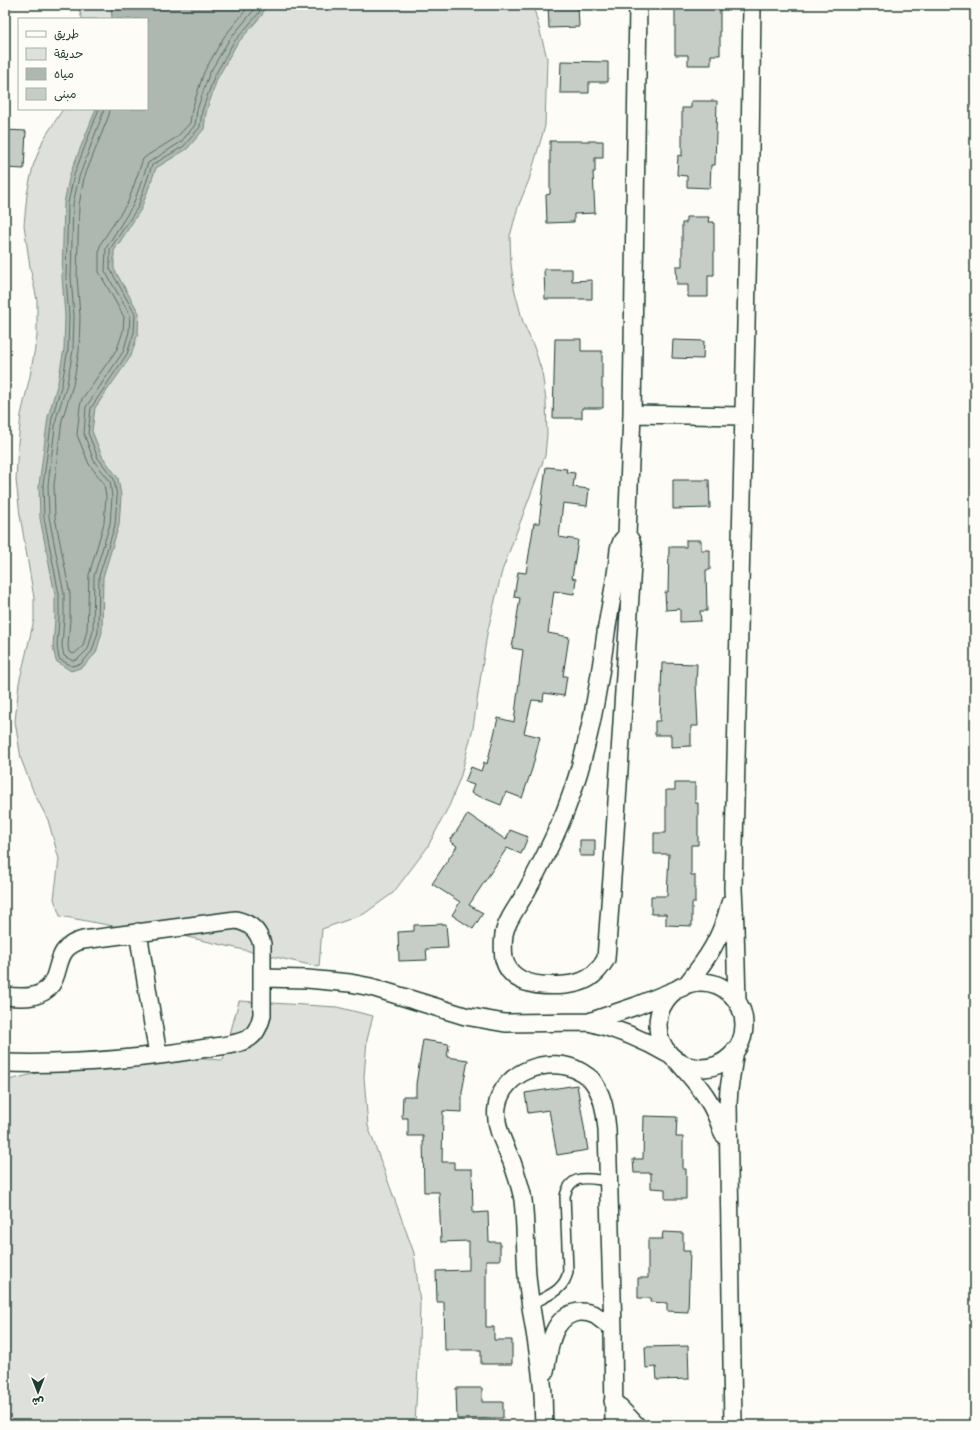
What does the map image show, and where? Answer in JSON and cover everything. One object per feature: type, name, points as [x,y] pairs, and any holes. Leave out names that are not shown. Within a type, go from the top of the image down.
[{"type":"street","points":[[627,535],[622,541],[619,549],[599,683],[590,731],[576,778],[559,825],[538,870],[508,923],[504,934],[504,958],[508,969],[516,978],[526,983],[555,985],[571,984],[588,979],[599,971],[606,959],[632,549],[631,541],[627,535],[632,414],[638,5]]},
{"type":"street","points":[[733,1425],[728,1104],[729,1089],[736,1050],[743,1035],[744,1026],[743,1018],[737,1002],[736,927],[733,889],[752,5]]},
{"type":"street","points":[[632,414],[743,416]]},
{"type":"street","points":[[729,1154],[720,1122],[711,1102],[664,1048],[658,1035],[658,1020],[662,1006],[666,1000],[676,990],[684,986],[710,955],[726,920],[733,889]]},
{"type":"street","points":[[5,996],[33,996],[42,993],[56,978],[63,953],[68,946],[75,942],[138,932],[236,920],[250,925],[260,937],[262,944],[261,1019],[255,1032],[249,1038],[240,1042],[158,1055],[74,1063],[5,1063]]},
{"type":"street","points":[[138,932],[158,1055]]},
{"type":"street","points":[[262,978],[307,979],[350,983],[371,987],[465,1016],[505,1023],[589,1022],[630,1034],[650,1043],[689,1067],[710,1067],[720,1064],[729,1058],[736,1050]]},
{"type":"street","points":[[589,1022],[636,1006],[694,983],[711,984],[726,991],[737,1002]]},
{"type":"street","points":[[544,1425],[543,1383],[530,1305],[527,1275],[525,1217],[518,1180],[502,1141],[497,1122],[497,1107],[502,1092],[511,1080],[524,1071],[554,1065],[573,1068],[590,1077],[601,1093],[605,1111],[613,1329],[614,1425]]},
{"type":"street","points":[[543,1383],[555,1329],[568,1315],[577,1312],[587,1312],[596,1316],[613,1329]]},
{"type":"street","points":[[613,1401],[636,1425]]},
{"type":"lane","points":[[530,1305],[561,1288],[567,1277],[565,1196],[567,1189],[571,1183],[577,1179],[585,1178],[608,1181]]},
{"type":"green space","points":[[78,5],[533,5],[547,58],[545,126],[510,236],[514,288],[523,322],[534,347],[542,372],[546,400],[547,434],[545,456],[502,571],[487,634],[473,728],[461,775],[450,804],[427,848],[393,893],[364,914],[322,929],[319,967],[183,936],[129,929],[60,916],[54,899],[59,859],[48,820],[34,793],[21,759],[15,721],[19,683],[34,620],[34,598],[20,515],[16,480],[21,415],[37,336],[37,300],[30,267],[24,225],[27,194],[33,166],[43,140],[62,110],[148,110],[148,18],[82,18]]},
{"type":"green space","points":[[239,1001],[337,1007],[373,1016],[367,1040],[364,1077],[368,1126],[414,1253],[420,1302],[415,1425],[5,1425],[5,1114],[9,1080],[77,1063],[150,1056],[223,1060]]},
{"type":"water","points":[[111,5],[266,5],[262,15],[236,45],[217,79],[206,113],[204,129],[187,149],[156,168],[141,209],[114,251],[114,269],[139,313],[138,333],[131,356],[95,408],[92,431],[102,456],[118,478],[121,496],[119,525],[103,577],[102,632],[96,653],[83,667],[71,671],[56,661],[53,647],[55,595],[40,518],[39,485],[48,417],[58,382],[64,349],[65,316],[62,277],[64,203],[70,174],[96,110],[148,110],[148,18],[112,18]]},
{"type":"building","points":[[548,5],[578,5],[579,27],[549,28]]},
{"type":"building","points":[[675,5],[720,5],[720,55],[711,55],[711,65],[688,65],[688,55],[675,55]]},
{"type":"building","points":[[561,61],[608,62],[608,82],[589,82],[589,93],[560,93]]},
{"type":"building","points":[[691,101],[717,101],[715,165],[711,165],[710,188],[687,187],[687,176],[677,175],[678,155],[682,156],[682,108],[691,108]]},
{"type":"building","points":[[5,130],[26,131],[24,169],[5,168]]},
{"type":"building","points":[[550,141],[603,141],[603,158],[595,158],[595,172],[593,172],[595,213],[574,214],[574,222],[547,223],[546,195],[550,194]]},
{"type":"building","points":[[686,217],[709,217],[708,222],[714,222],[714,275],[708,275],[708,297],[688,297],[688,285],[677,285],[676,266],[682,266],[682,223],[686,223]]},
{"type":"building","points":[[544,269],[572,269],[572,281],[592,280],[592,299],[545,299]]},
{"type":"building","points":[[555,339],[581,339],[581,351],[602,351],[603,408],[582,408],[582,418],[553,418]]},
{"type":"building","points":[[673,340],[704,341],[703,359],[672,358]]},
{"type":"building","points":[[546,467],[567,469],[566,472],[575,473],[573,487],[589,489],[587,506],[563,503],[559,537],[578,540],[572,578],[576,579],[574,594],[554,591],[548,633],[569,637],[563,676],[567,676],[564,696],[544,693],[543,701],[532,700],[524,733],[540,737],[532,769],[522,798],[506,792],[501,805],[471,793],[474,785],[465,782],[471,767],[481,771],[484,762],[487,764],[498,718],[514,722],[523,650],[512,648],[520,598],[514,597],[518,572],[526,573],[534,523],[539,523]]},
{"type":"building","points":[[673,480],[709,480],[710,508],[673,509]]},
{"type":"building","points":[[686,540],[701,540],[701,550],[710,550],[710,570],[706,570],[707,611],[700,611],[701,621],[680,622],[680,609],[666,610],[665,592],[668,592],[669,547],[686,547]]},
{"type":"building","points":[[662,663],[697,664],[696,685],[698,726],[691,726],[691,746],[671,747],[671,735],[655,735],[655,721],[660,721]]},
{"type":"building","points":[[675,783],[695,783],[695,803],[698,803],[698,845],[691,845],[691,875],[695,875],[695,903],[692,903],[692,926],[666,925],[666,914],[651,914],[651,896],[667,896],[669,854],[654,854],[654,833],[666,833],[666,790],[675,790]]},
{"type":"building","points":[[468,814],[506,840],[510,830],[528,837],[521,854],[507,848],[469,905],[483,913],[473,929],[452,915],[460,902],[432,884],[457,846],[450,841]]},
{"type":"building","points":[[580,840],[595,840],[595,856],[580,856]]},
{"type":"building","points":[[446,924],[448,948],[426,949],[427,960],[399,961],[398,932],[414,931],[414,925]]},
{"type":"building","points":[[423,1040],[449,1044],[447,1057],[468,1060],[462,1092],[462,1112],[443,1111],[442,1162],[454,1162],[454,1169],[472,1169],[473,1213],[488,1212],[489,1242],[500,1242],[500,1260],[486,1260],[486,1327],[494,1327],[494,1340],[512,1340],[512,1364],[481,1364],[481,1350],[445,1350],[444,1302],[437,1302],[436,1271],[469,1270],[469,1241],[441,1242],[439,1192],[424,1192],[423,1136],[408,1136],[408,1118],[402,1118],[403,1096],[416,1096],[416,1084]]},
{"type":"building","points":[[577,1085],[588,1150],[557,1155],[549,1110],[528,1113],[525,1093]]},
{"type":"building","points":[[644,1116],[677,1117],[676,1137],[683,1137],[683,1169],[686,1169],[686,1199],[665,1199],[665,1189],[651,1188],[651,1173],[634,1173],[633,1159],[643,1159]]},
{"type":"building","points":[[663,1232],[683,1233],[683,1251],[690,1251],[688,1312],[667,1311],[667,1303],[650,1302],[651,1298],[638,1298],[638,1278],[648,1278],[648,1239],[662,1239]]},
{"type":"building","points":[[688,1346],[689,1379],[657,1380],[656,1367],[646,1368],[645,1347]]},
{"type":"building","points":[[456,1388],[482,1388],[482,1402],[503,1402],[503,1418],[457,1419]]}]
